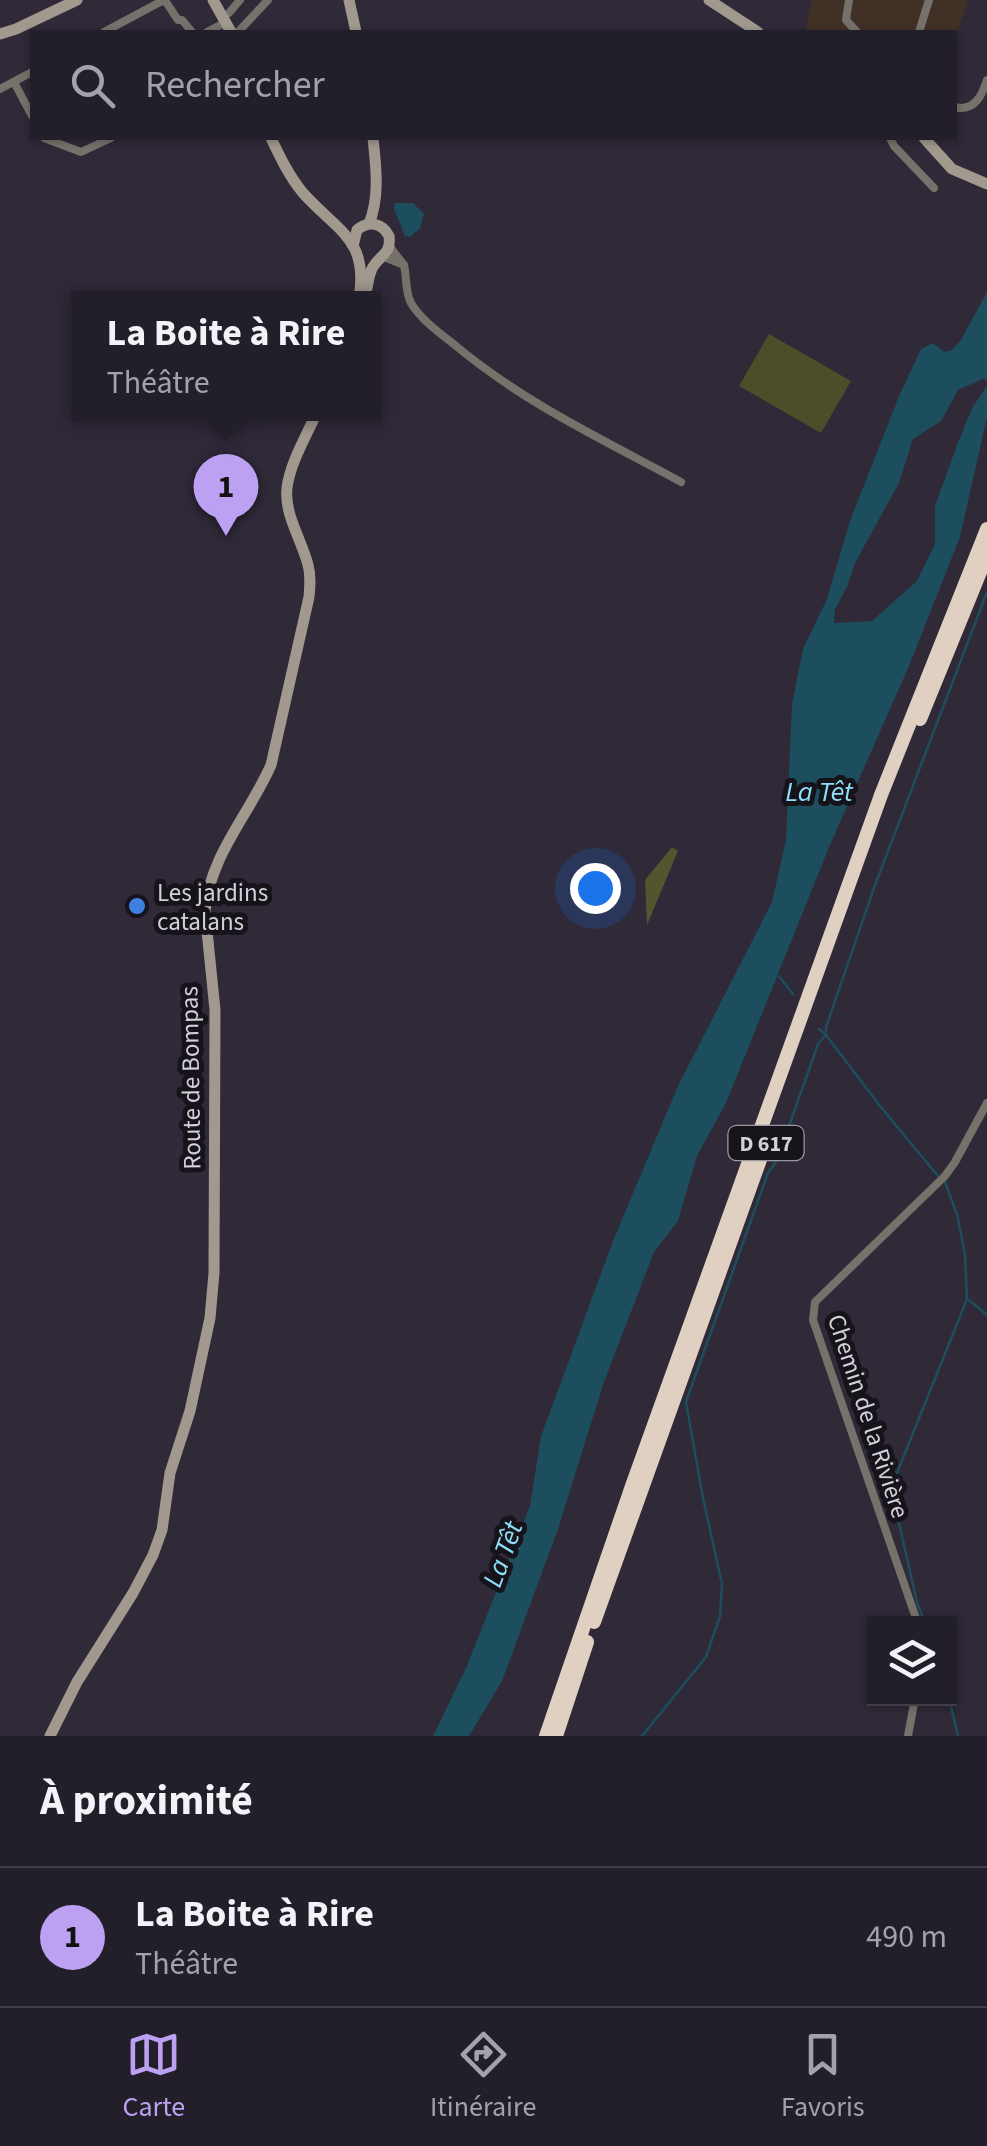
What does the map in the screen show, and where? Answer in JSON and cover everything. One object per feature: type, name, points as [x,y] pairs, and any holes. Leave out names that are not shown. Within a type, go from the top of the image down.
[{"type":"highway","name":"D 617","points":[[544,1736],[882,795],[987,529]]},
{"type":"highway","name":"D 617","points":[[556,1736],[890,798],[987,555]]},
{"type":"main road","points":[[0,34],[77,0]]},
{"type":"main road","points":[[217,0],[232,27]]},
{"type":"main road","points":[[349,0],[356,30]]},
{"type":"main road","points":[[709,0],[755,30]]},
{"type":"main road","points":[[275,140],[294,170],[334,214],[365,225],[379,225],[387,232]]},
{"type":"main road","points":[[275,140],[283,164],[300,189],[345,232],[362,269],[362,291]]},
{"type":"main road","points":[[364,291],[369,274],[384,255],[387,232],[373,140]]},
{"type":"main road","points":[[926,140],[952,169],[987,184]]},
{"type":"main road","points":[[936,140],[951,159],[987,184]]},
{"type":"main road","points":[[377,184],[375,208],[354,235],[355,251],[368,261],[384,255]]},
{"type":"main road","name":"Route de Bompas","points":[[50,1736],[84,1669],[153,1555],[210,1318],[214,1273],[215,1010],[206,897],[225,846],[271,766],[309,597],[308,563],[288,508],[287,490],[313,421]]},
{"type":"street","points":[[232,27],[240,0]]},
{"type":"street","points":[[232,27],[268,0]]},
{"type":"street","points":[[849,0],[846,20],[855,30]]},
{"type":"street","points":[[920,30],[929,0]]},
{"type":"street","points":[[112,30],[162,1],[190,30]]},
{"type":"street","points":[[0,89],[30,73]]},
{"type":"street","points":[[957,108],[968,108],[977,102],[987,80]]},
{"type":"street","points":[[14,82],[30,112]]},
{"type":"street","points":[[49,140],[81,152],[107,140]]},
{"type":"street","points":[[891,140],[934,188]]},
{"type":"street","points":[[384,255],[404,266],[407,291],[415,308],[492,376],[544,409],[681,482]]},
{"type":"street","name":"Chemin de la Rivière","points":[[915,1616],[813,1320],[813,1307],[945,1176],[987,1103]]},
{"type":"street","points":[[908,1736],[914,1706]]},
{"type":"shaded area","points":[[812,0],[968,0],[957,33],[805,30]]},
{"type":"green space","points":[[769,334],[851,381],[821,433],[739,386]]},
{"type":"green space","points":[[672,847],[678,851],[647,925],[645,880]]},
{"type":"water","points":[[395,203],[413,203],[424,214],[420,228],[410,237],[405,236]]},
{"type":"water","name":"La Têt","points":[[987,292],[987,380],[958,390],[941,421],[913,439],[899,483],[855,563],[835,609],[834,623],[872,621],[917,581],[935,544],[935,506],[972,408],[987,386],[987,417],[960,537],[726,1103],[697,1156],[678,1221],[654,1252],[604,1382],[557,1532],[502,1681],[469,1736],[433,1736],[466,1668],[530,1506],[541,1436],[615,1236],[678,1086],[772,902],[786,840],[792,704],[803,649],[827,599],[850,521],[921,349],[933,343],[944,352],[952,350]]},
{"type":"waterway","points":[[642,1736],[706,1657],[720,1616],[722,1584],[686,1402],[768,1173],[777,1160],[818,1044],[826,1035],[874,888],[987,592]]},
{"type":"waterway","points":[[779,976],[793,994]]},
{"type":"waterway","points":[[819,1029],[938,1176]]},
{"type":"waterway","points":[[922,1616],[891,1488],[967,1299],[965,1254],[945,1182]]},
{"type":"waterway","points":[[969,1300],[987,1315]]},
{"type":"waterway","points":[[951,1706],[958,1736]]},
{"type":"place","name":"La Boite à Rire","points":[[226,536]]},
{"type":"place","name":"Les jardins catalans","points":[[137,906]]}]
